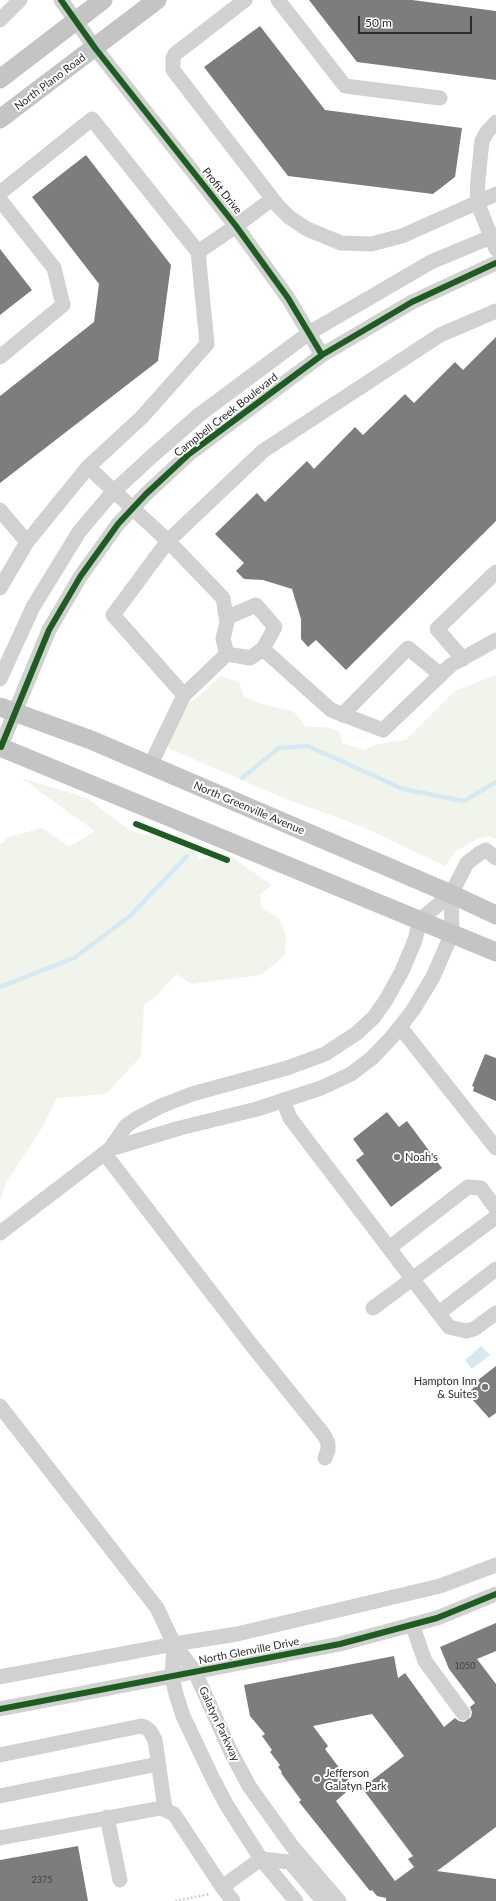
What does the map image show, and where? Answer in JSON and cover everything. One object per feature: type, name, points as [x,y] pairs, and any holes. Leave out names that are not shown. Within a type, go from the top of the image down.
[{"type":"main road","points":[[0,79],[103,0]]},
{"type":"main road","name":"North Plano Road","points":[[0,119],[157,0]]},
{"type":"main road","name":"North Greenville Avenue","points":[[7,710],[90,740],[451,894],[496,915]]},
{"type":"main road","points":[[0,747],[496,952]]},
{"type":"street","points":[[0,20],[20,0]]},
{"type":"street","name":"Profit Drive","points":[[61,0],[95,48],[236,226],[288,298],[322,355]]},
{"type":"street","points":[[245,0],[176,54],[172,58],[173,70],[272,199],[289,217],[306,229],[341,243],[356,244],[387,241],[496,194]]},
{"type":"street","points":[[278,0],[345,86],[440,98]]},
{"type":"street","points":[[0,193],[92,120],[198,252],[206,344],[142,417],[88,467],[27,542],[0,588]]},
{"type":"street","points":[[494,240],[477,202],[482,141],[487,132],[496,122]]},
{"type":"street","points":[[198,252],[272,199]]},
{"type":"street","points":[[0,200],[54,268],[63,305],[0,357]]},
{"type":"street","name":"Campbell Creek Boulevard","points":[[0,679],[33,607],[56,567],[79,532],[115,491],[199,415],[309,333],[431,262],[494,240]]},
{"type":"street","name":"Campbell Creek Boulevard","points":[[0,747],[7,710],[56,617],[80,577],[118,524],[133,508],[189,454],[322,355],[412,302],[496,263]]},
{"type":"street","points":[[184,695],[113,615],[168,540],[263,451],[440,335],[496,311]]},
{"type":"street","points":[[88,467],[168,540],[223,598],[227,622]]},
{"type":"street","points":[[0,510],[27,542]]},
{"type":"street","points":[[463,659],[437,630],[496,572]]},
{"type":"street","points":[[256,605],[275,627],[263,649],[250,658],[227,654],[223,639],[228,618],[256,605]]},
{"type":"street","points":[[263,649],[331,710],[383,730],[451,665],[496,640]]},
{"type":"street","points":[[342,715],[408,648],[441,675]]},
{"type":"street","points":[[150,766],[184,695],[227,654]]},
{"type":"street","points":[[0,1233],[108,1152],[126,1126],[161,1106],[192,1094],[287,1068],[325,1054],[357,1033],[374,1017],[386,1000],[402,971],[413,946],[420,920],[451,894],[467,864],[480,853],[486,850],[496,858]]},
{"type":"street","points":[[108,1152],[321,1088],[351,1074],[372,1058],[400,1027],[413,1010],[433,978],[452,933],[451,894]]},
{"type":"street","points":[[400,1027],[490,1134],[496,1148]]},
{"type":"street","points":[[283,1100],[290,1118],[414,1279],[449,1327],[466,1331],[474,1329],[496,1313]]},
{"type":"street","points":[[108,1152],[264,1361],[324,1435],[328,1443],[326,1458]]},
{"type":"street","points":[[389,1248],[468,1187],[481,1188],[496,1209]]},
{"type":"street","points":[[373,1308],[496,1217]]},
{"type":"street","points":[[439,1313],[496,1269]]},
{"type":"street","name":"Galatyn Parkway","points":[[0,1406],[157,1608],[174,1644],[195,1672],[249,1786],[292,1846],[339,1901]]},
{"type":"street","name":"North Glenville Drive","points":[[0,1677],[174,1644],[237,1634],[440,1586],[496,1565]]},
{"type":"street","name":"North Glenville Drive","points":[[0,1709],[340,1644],[437,1618],[496,1594]]},
{"type":"street","points":[[412,1624],[425,1661],[463,1713]]},
{"type":"street","points":[[174,1644],[172,1677],[183,1716],[226,1804],[261,1859],[296,1901]]},
{"type":"street","points":[[0,1755],[141,1726],[149,1728],[152,1735],[166,1809]]},
{"type":"street","points":[[0,1796],[158,1764]]},
{"type":"street","points":[[0,1838],[151,1809],[166,1809],[174,1814],[222,1887],[233,1901]]},
{"type":"street","points":[[107,1817],[120,1880]]},
{"type":"street","points":[[222,1887],[261,1859],[290,1862],[323,1901]]},
{"type":"path","points":[[176,1901],[215,1893],[222,1887]]},
{"type":"shaded area","points":[[496,675],[496,839],[490,836],[477,839],[456,851],[445,866],[361,826],[286,799],[168,748],[167,734],[186,705],[197,698],[221,676],[239,682],[244,696],[264,705],[293,711],[306,727],[326,727],[340,732],[342,743],[364,750],[374,745],[406,740],[455,691]]},
{"type":"shaded area","points":[[21,778],[87,798],[131,831],[165,840],[184,834],[199,860],[227,854],[272,885],[260,895],[261,908],[279,918],[286,936],[285,955],[261,975],[192,984],[176,974],[157,995],[144,1005],[141,1056],[106,1094],[57,1098],[40,1131],[7,1181],[0,1201],[0,844],[9,837],[42,828],[69,847],[95,831]]},
{"type":"water","points":[[481,1346],[490,1355],[472,1369],[465,1360]]},
{"type":"building","points":[[309,0],[412,0],[496,11],[496,80],[357,62]]},
{"type":"building","points":[[260,26],[325,110],[462,128],[455,177],[433,194],[288,176],[204,67]]},
{"type":"building","points":[[86,155],[171,265],[158,361],[0,483],[0,396],[94,322],[99,284],[32,197]]},
{"type":"building","points":[[0,249],[32,290],[0,315]]},
{"type":"building","points":[[496,337],[496,521],[346,670],[316,640],[308,647],[301,639],[301,619],[292,589],[263,580],[244,579],[236,571],[244,563],[215,534],[257,493],[265,502],[307,461],[314,469],[355,427],[363,435],[405,394],[414,403],[455,362],[463,370]]},
{"type":"building","points":[[485,1054],[496,1058],[496,1101],[473,1091],[474,1087],[472,1086]]},
{"type":"building","name":"Noah's","points":[[387,1112],[399,1127],[407,1121],[442,1168],[391,1207],[356,1160],[364,1154],[353,1139]]},
{"type":"building","name":"Hampton Inn & Suites","points":[[496,1366],[496,1413],[489,1418],[472,1399],[468,1392],[480,1383],[478,1380]]},
{"type":"building","name":"Jefferson Galatyn Park","points":[[496,1623],[496,1651],[477,1659],[496,1684],[496,1827],[437,1871],[496,1879],[496,1901],[386,1901],[386,1898],[377,1896],[372,1890],[370,1891],[299,1802],[301,1800],[281,1773],[282,1772],[278,1767],[280,1765],[270,1752],[272,1750],[262,1736],[265,1734],[250,1716],[244,1685],[394,1656],[398,1678],[405,1673],[444,1727],[455,1718],[464,1722],[471,1717],[472,1712],[470,1707],[475,1703],[449,1669],[440,1647]],"holes":[[[372,1714],[404,1756],[362,1788],[413,1856],[408,1859],[414,1867],[395,1881],[336,1801],[353,1786],[325,1749],[328,1746],[313,1726]]]},
{"type":"building","points":[[78,1846],[88,1901],[0,1901],[0,1860]]},
{"type":"waterway","points":[[242,778],[279,748],[308,746],[403,789],[464,801],[496,782]]},
{"type":"waterway","points":[[0,987],[74,958],[130,916],[187,856]]},
{"type":"cycle path","points":[[61,0],[95,48],[236,226],[288,298],[322,355]]},
{"type":"cycle path","points":[[1,747],[49,630],[80,577],[118,524],[146,494],[189,454],[322,355],[412,302],[496,263]]},
{"type":"cycle path","points":[[136,824],[227,860]]},
{"type":"cycle path","points":[[0,1709],[340,1644],[437,1618],[496,1594]]},
{"type":"place","name":"Noah's","points":[[397,1157]]},
{"type":"place","name":"Hampton Inn & Suites","points":[[485,1387]]},
{"type":"place","name":"Jefferson Galatyn Park","points":[[317,1779]]}]
